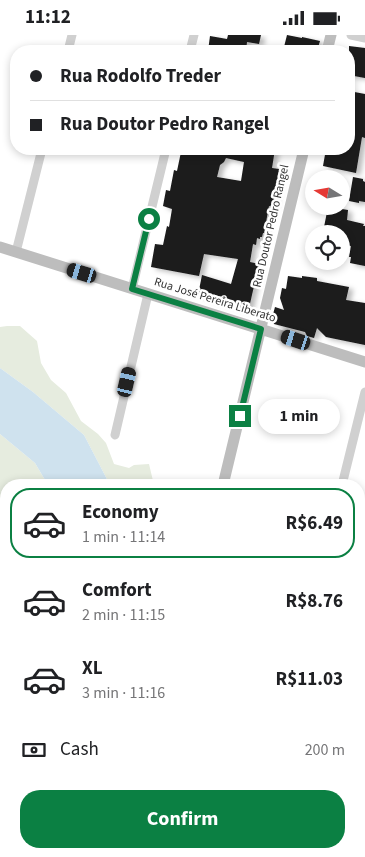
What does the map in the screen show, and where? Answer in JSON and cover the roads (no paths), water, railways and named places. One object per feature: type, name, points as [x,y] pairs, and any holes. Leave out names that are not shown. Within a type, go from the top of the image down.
[{"type":"main road","name":"Rua Doutor Pedro Rangel","points":[[224,479],[303,155]]},
{"type":"main road","name":"Rua José Pereira Liberato","points":[[0,247],[365,362]]},
{"type":"street","points":[[351,35],[365,38]]},
{"type":"street","points":[[16,252],[40,155]]},
{"type":"street","points":[[132,289],[165,155]]},
{"type":"street","points":[[115,435],[148,293]]},
{"type":"street","points":[[343,479],[365,392]]},
{"type":"water","points":[[0,368],[33,392],[84,435],[107,479],[44,479],[35,463],[0,434]]}]
